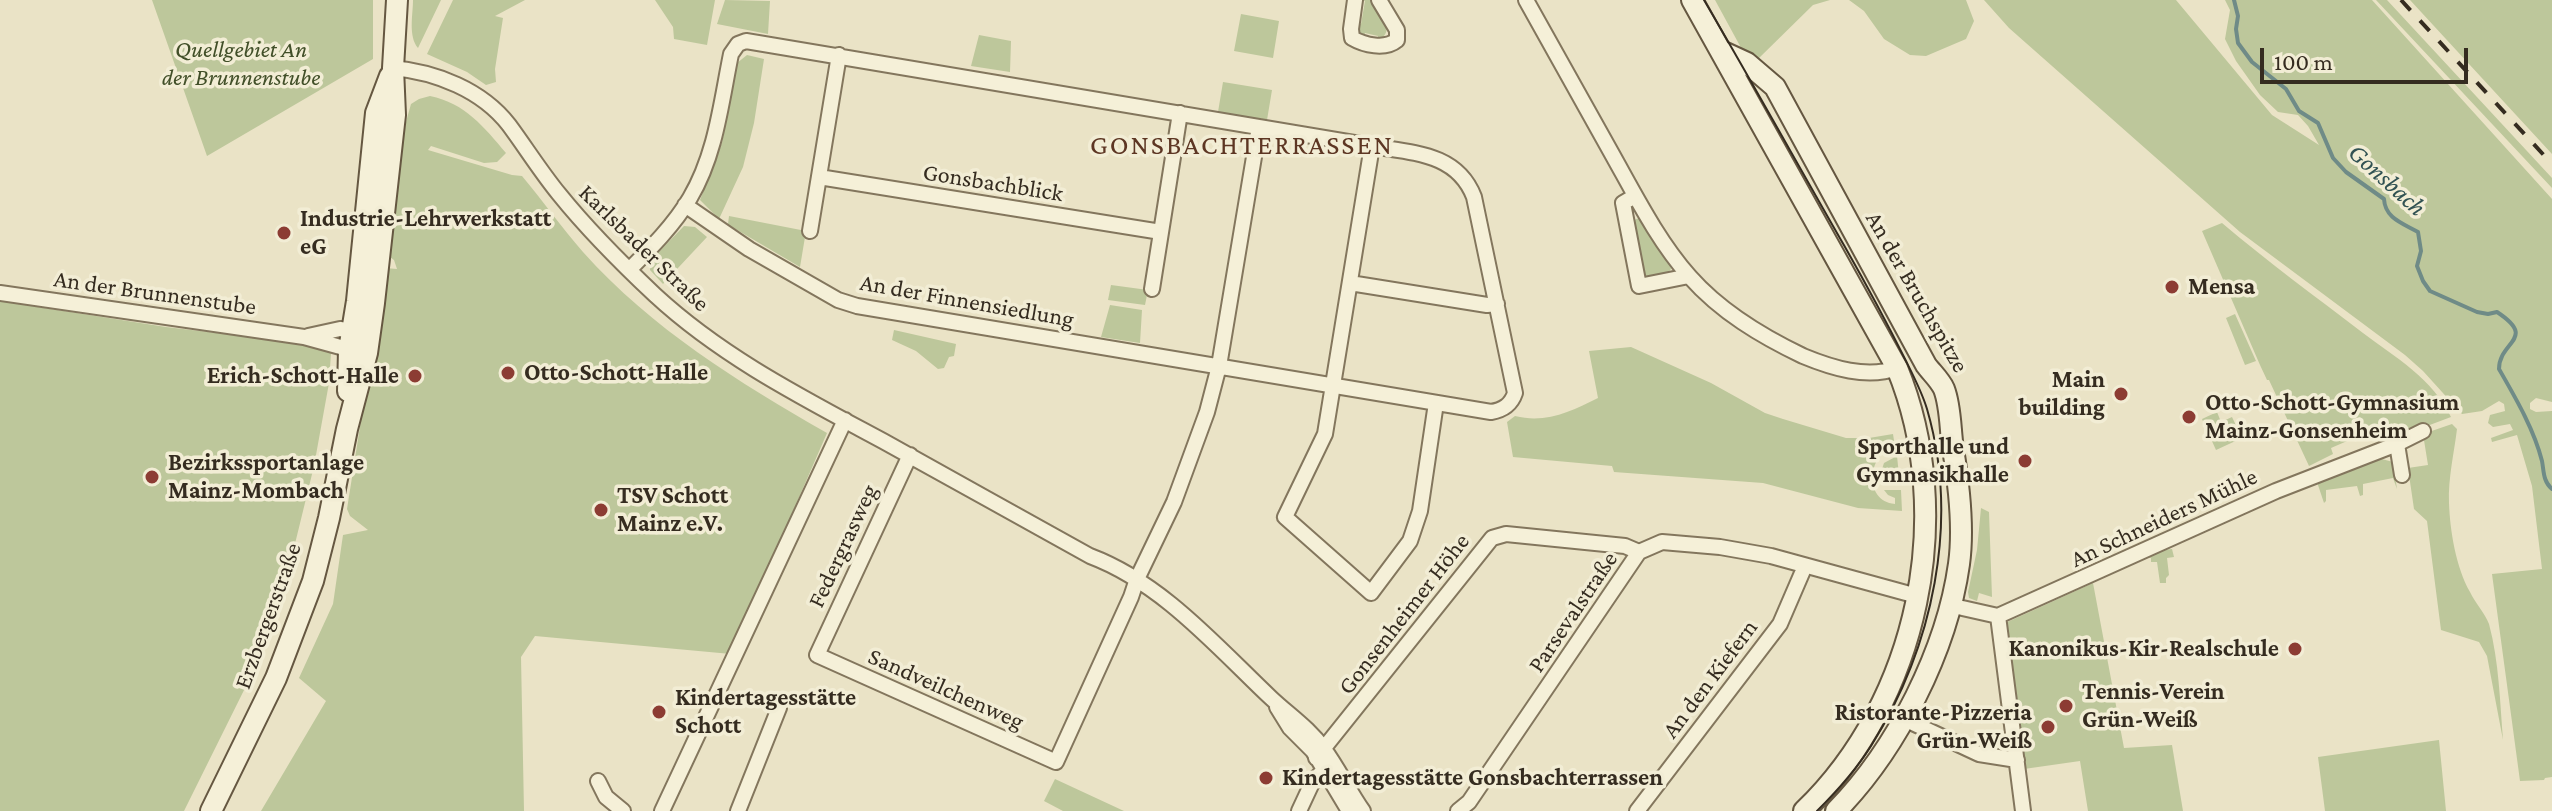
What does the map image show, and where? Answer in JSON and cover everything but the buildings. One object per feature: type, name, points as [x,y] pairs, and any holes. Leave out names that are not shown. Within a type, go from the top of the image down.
[{"type":"main road","name":"Erzbergerstraße","points":[[211,811],[276,678],[313,581],[329,518],[347,429],[359,342],[357,301],[376,113],[393,68],[397,0]]},
{"type":"main road","points":[[1692,0],[1897,368],[1919,442],[1924,492],[1924,552],[1905,646],[1877,712],[1838,771],[1804,811]]},
{"type":"main road","name":"An der Bruchspitze","points":[[1721,51],[1747,63],[1775,87],[1926,365],[1944,389],[1957,472],[1959,564],[1949,605],[1925,675],[1879,761],[1836,811]]},
{"type":"main road","points":[[1751,105],[1755,90],[1764,86],[1775,87]]},
{"type":"street","points":[[1355,0],[1352,38],[1381,46],[1392,45],[1397,40],[1397,30],[1379,0]]},
{"type":"street","points":[[1526,0],[1635,196],[1689,276],[1755,332],[1808,358],[1849,371],[1881,374],[1897,368]]},
{"type":"street","points":[[629,270],[671,225],[703,171],[711,150],[731,54],[738,44],[746,41],[1431,157],[1447,163],[1469,182],[1497,304],[1487,305],[1350,283]]},
{"type":"street","points":[[810,231],[839,55]]},
{"type":"street","name":"Karlsbader Straße","points":[[393,68],[443,78],[493,109],[587,228],[678,315],[708,339],[746,365],[1137,579],[1215,642],[1272,700],[1299,720],[1324,760],[1363,811]]},
{"type":"street","points":[[1152,289],[1180,113]]},
{"type":"street","points":[[1137,579],[1190,461],[1219,366],[1259,127]]},
{"type":"street","points":[[1372,146],[1325,434],[1285,517],[1371,593],[1410,541],[1420,511],[1436,403]]},
{"type":"street","name":"Gonsbachblick","points":[[819,177],[1161,232]]},
{"type":"street","points":[[1635,196],[1623,203],[1639,286],[1689,276]]},
{"type":"street","name":"An der Finnensiedlung","points":[[685,205],[739,242],[843,302],[1491,412],[1501,410],[1513,400],[1515,385],[1497,304]]},
{"type":"street","name":"An der Brunnenstube","points":[[0,293],[304,337],[340,329],[359,342]]},
{"type":"street","points":[[662,811],[845,420]]},
{"type":"street","name":"An Schneiders Mühle","points":[[1998,616],[2276,491],[2423,431]]},
{"type":"street","points":[[2397,444],[2402,475]]},
{"type":"street","name":"Federgrasweg","points":[[817,655],[910,455]]},
{"type":"street","name":"Gonsenheimer Höhe","points":[[1324,760],[1492,538],[1506,534],[1625,546],[1639,552]]},
{"type":"street","name":"Parsevalstraße","points":[[1458,811],[1478,790],[1639,552],[1662,542],[1733,549],[1771,556],[1917,596]]},
{"type":"street","name":"An den Kiefern","points":[[1637,811],[1780,624],[1805,566]]},
{"type":"street","name":"Sandveilchenweg","points":[[817,655],[1056,762],[1137,579]]},
{"type":"street","points":[[1949,605],[1998,616],[2023,811]]},
{"type":"street","points":[[738,811],[779,708]]},
{"type":"street","points":[[1904,719],[1979,754],[2017,760]]},
{"type":"street","name":"Karlsbader Straße","points":[[1324,760],[1349,811]]},
{"type":"street","points":[[1299,811],[1324,760]]},
{"type":"street","points":[[598,781],[606,797],[623,811]]},
{"type":"green space","name":"Quellgebiet An der Brunnenstube","points":[[152,0],[373,0],[373,59],[207,156]]},
{"type":"green space","points":[[413,0],[441,0],[418,48],[412,31]]},
{"type":"green space","points":[[453,0],[525,0],[495,16],[503,18],[495,69],[496,82],[486,85],[467,72],[427,54]]},
{"type":"green space","points":[[655,0],[715,0],[707,45],[674,39],[673,27]]},
{"type":"green space","points":[[725,0],[770,1],[768,34],[717,24]]},
{"type":"green space","points":[[1360,0],[1372,0],[1385,22],[1386,32],[1378,41],[1378,36],[1365,33],[1364,38],[1357,33],[1365,1]]},
{"type":"green space","points":[[1715,0],[1830,0],[1813,5],[1758,59],[1746,57]]},
{"type":"green space","points":[[1849,0],[1966,0],[1974,21],[1966,39],[1926,56],[1910,55],[1884,39],[1864,11]]},
{"type":"green space","points":[[1984,0],[2176,0],[2272,115],[2319,145],[2298,115],[2278,112],[2260,95],[2236,61],[2225,39],[2230,10],[2225,0],[2372,0],[2552,199],[2552,402],[2536,398],[2530,403],[2530,409],[2536,412],[2552,411],[2552,777],[2520,781],[2492,574],[2542,569],[2532,486],[2517,435],[2492,442],[2491,438],[2513,430],[2510,424],[2493,427],[2488,423],[2490,415],[2505,411],[2504,404],[2499,401],[2482,411],[2462,414],[2405,355],[2240,232],[2009,28]]},
{"type":"green space","points":[[2376,0],[2387,0],[2552,178],[2552,188]]},
{"type":"green space","points":[[2410,0],[2552,0],[2552,154]]},
{"type":"green space","points":[[1241,14],[1279,21],[1273,58],[1234,51]]},
{"type":"green space","points":[[979,35],[1011,41],[1010,72],[971,66]]},
{"type":"green space","points":[[747,55],[764,59],[754,123],[743,167],[719,219],[700,200],[722,143],[735,69]]},
{"type":"green space","points":[[1223,82],[1272,90],[1267,120],[1218,112]]},
{"type":"green space","name":"TSV Schott Mainz e.V.","points":[[430,96],[464,110],[506,153],[497,162],[484,163],[431,146],[428,150],[522,176],[583,252],[638,306],[729,374],[827,433],[731,654],[535,636],[521,657],[524,811],[261,811],[326,701],[299,678],[333,604],[343,535],[368,530],[350,516],[347,509],[385,268],[397,269],[394,260],[387,255],[406,122],[411,104]]},
{"type":"green space","points":[[729,216],[806,231],[800,267],[732,227],[728,224]]},
{"type":"green space","points":[[1639,218],[1669,261],[1671,269],[1666,275],[1648,278],[1642,275],[1632,221]]},
{"type":"green space","points":[[2222,223],[2424,380],[2451,417],[2403,435],[2395,423],[2368,432],[2331,448],[2333,454],[2309,466],[2260,365],[2202,231]]},
{"type":"green space","points":[[684,226],[695,227],[707,237],[663,284],[650,270],[650,261]]},
{"type":"green space","points":[[1111,285],[1148,290],[1145,305],[1108,300]]},
{"type":"green space","name":"Bezirkssportanlage Mainz-Mombach","points":[[0,301],[166,327],[301,343],[331,353],[329,383],[314,466],[281,601],[252,674],[184,811],[0,811]]},
{"type":"green space","points":[[1110,305],[1142,310],[1140,343],[1101,337]]},
{"type":"green space","points":[[2235,314],[2256,361],[2245,365],[2226,318]]},
{"type":"green space","points":[[894,330],[956,344],[954,356],[949,357],[944,368],[938,369],[916,351],[892,340]]},
{"type":"green space","points":[[1631,347],[1783,419],[1846,438],[1893,434],[1895,447],[1879,458],[1872,477],[1878,495],[1885,501],[1895,504],[1895,498],[1884,490],[1901,490],[1902,511],[1858,508],[1763,483],[1614,472],[1612,466],[1513,457],[1507,422],[1515,416],[1537,418],[1558,415],[1598,398],[1589,351]]},
{"type":"green space","points":[[2217,412],[2221,422],[2232,417],[2242,438],[2216,450],[2202,419]]},
{"type":"green space","points":[[2452,424],[2457,429],[2449,494],[2452,537],[2465,582],[2489,624],[2497,667],[2503,740],[2487,656],[2479,642],[2441,630],[2427,521],[2414,509],[2408,468],[2428,465],[2423,434]]},
{"type":"green space","points":[[1897,456],[1900,485],[1882,485],[1884,463]]},
{"type":"green space","points":[[2378,458],[2393,462],[2397,489],[2393,478],[2363,484],[2363,495],[2360,496],[2357,486],[2326,490],[2324,503],[2317,482]]},
{"type":"green space","points":[[1981,508],[1989,512],[1992,597],[1979,593],[1977,601],[1969,598],[1968,592],[1977,550]]},
{"type":"green space","points":[[2172,549],[2174,557],[2167,558],[2169,575],[2166,583],[2160,583],[2157,562],[2151,562],[2151,558],[2147,557]]},
{"type":"green space","name":"Tennis-Verein Grün-Weiß","points":[[2093,583],[2124,748],[2172,745],[2183,811],[2088,811],[2080,761],[2024,769],[2009,667],[2015,655],[2006,644],[2003,624]]},
{"type":"green space","points":[[2439,740],[2446,811],[2325,811],[2318,757]]},
{"type":"green space","points":[[1055,779],[1124,811],[1063,811],[1044,801]]},
{"type":"waterway","name":"Gonsbach","points":[[2234,0],[2238,16],[2238,43],[2252,62],[2286,89],[2299,111],[2318,123],[2333,158],[2346,172],[2384,199],[2387,211],[2395,219],[2418,232],[2421,251],[2417,266],[2430,291],[2477,312],[2497,312],[2515,328],[2516,335],[2504,352],[2499,369],[2529,425],[2539,449],[2545,480],[2552,489]]},
{"type":"tram line","points":[[1704,0],[1891,331],[1923,396],[1937,452],[1941,495],[1940,539],[1935,583],[1925,626],[1893,708],[1871,746],[1846,780],[1817,811]]},
{"type":"railway","points":[[2401,0],[2552,164]]},
{"type":"place","name":"Industrie-Lehrwerkstatt eG","points":[[284,233]]},
{"type":"place","name":"Mensa","points":[[2172,287]]},
{"type":"place","name":"Otto-Schott-Halle","points":[[508,373]]},
{"type":"place","name":"Erich-Schott-Halle","points":[[415,376]]},
{"type":"place","name":"Main building","points":[[2121,394]]},
{"type":"place","name":"Otto-Schott-Gymnasium Mainz-Gonsenheim","points":[[2189,417]]},
{"type":"place","name":"Sporthalle und Gymnasikhalle","points":[[2025,461]]},
{"type":"place","name":"Bezirkssportanlage Mainz-Mombach","points":[[152,477]]},
{"type":"place","name":"TSV Schott Mainz e.V.","points":[[601,510]]},
{"type":"place","name":"Kanonikus-Kir-Realschule","points":[[2295,649]]},
{"type":"place","name":"Tennis-Verein Grün-Weiß","points":[[2066,706]]},
{"type":"place","name":"Kindertagesstätte Schott","points":[[659,712]]},
{"type":"place","name":"Ristorante-Pizzeria Grün-Weiß","points":[[2048,727]]},
{"type":"place","name":"Kindertagesstätte Gonsbachterrassen","points":[[1266,778]]},
{"type":"district","name":"GONSBACHTERRASSEN","points":[[1242,145]]}]
